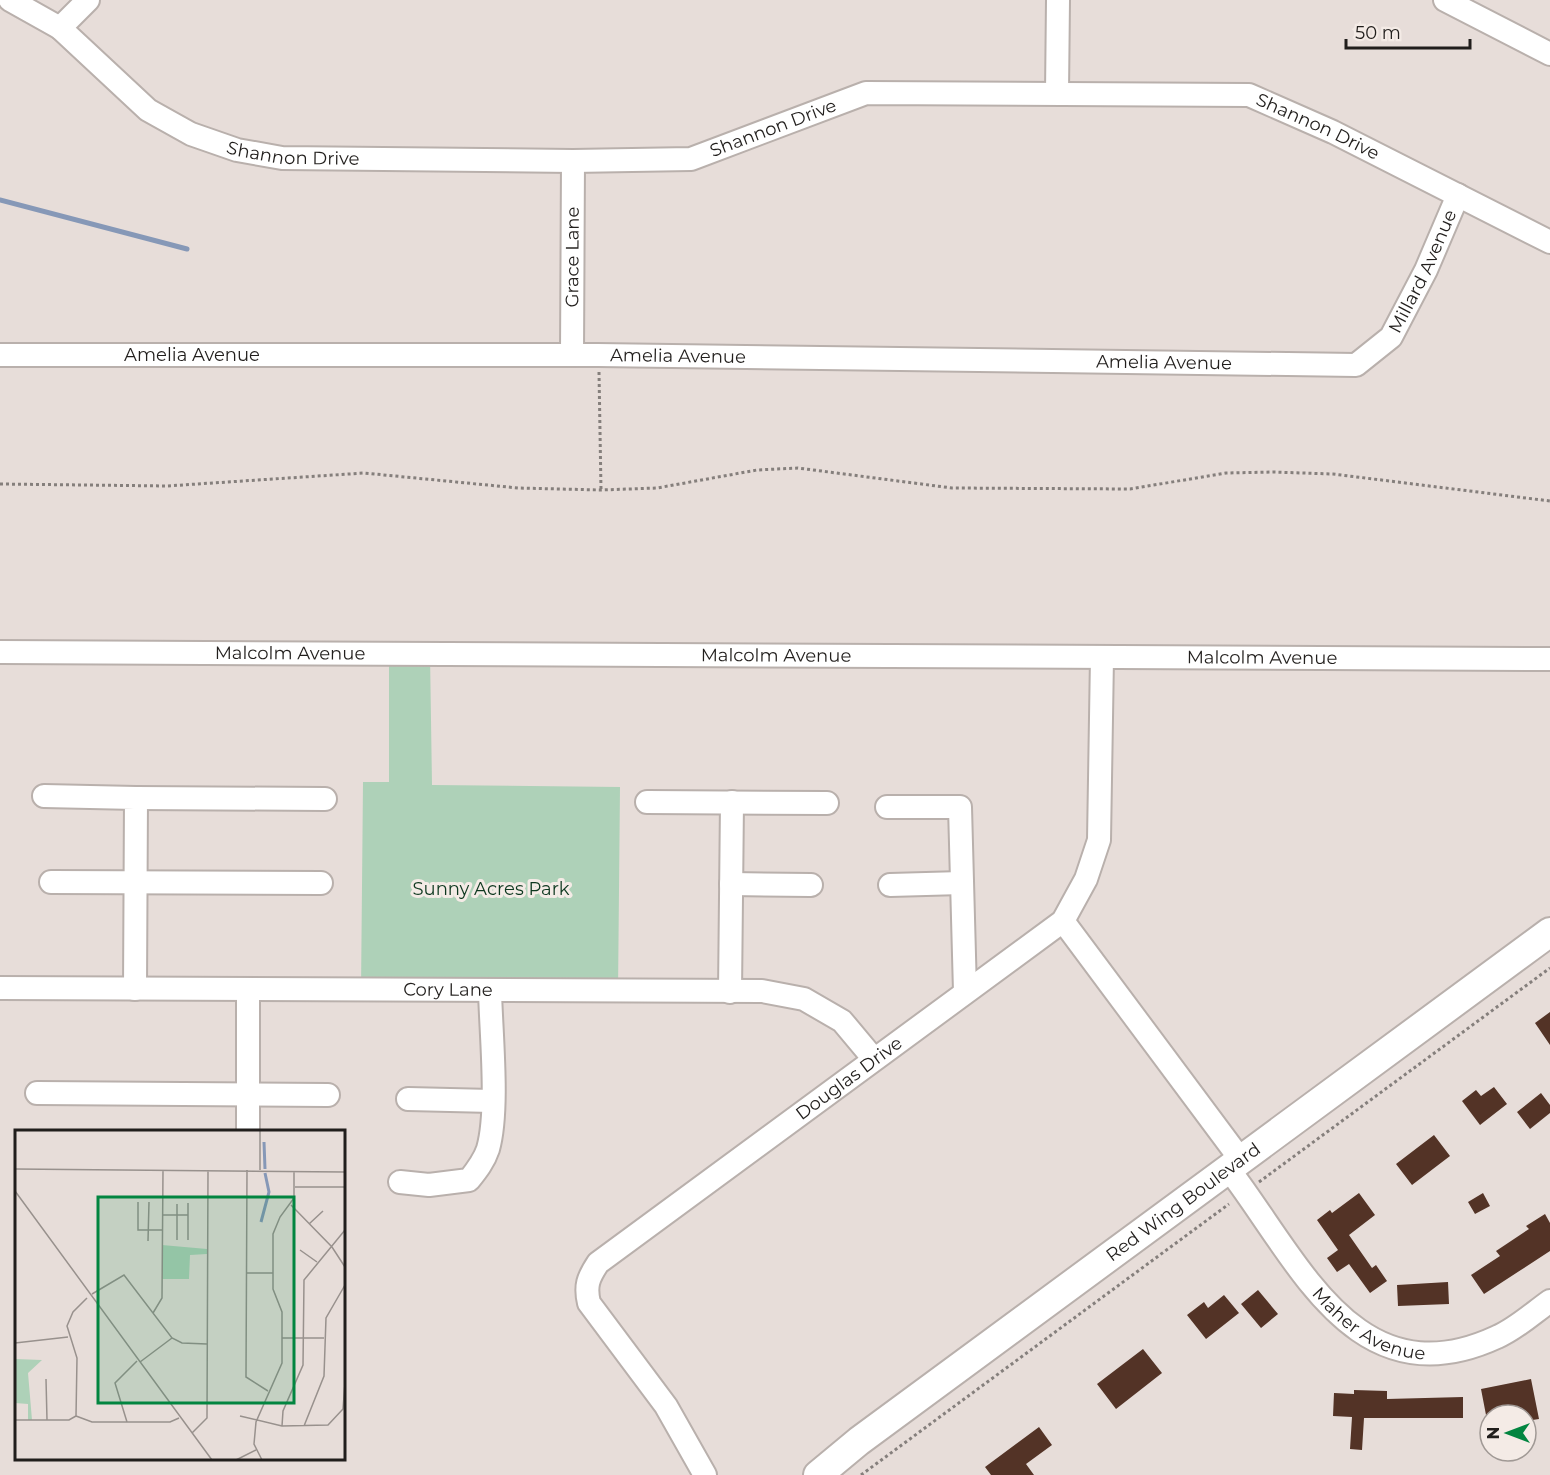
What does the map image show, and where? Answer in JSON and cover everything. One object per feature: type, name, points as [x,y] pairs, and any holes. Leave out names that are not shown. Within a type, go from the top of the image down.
[{"type":"main road","name":"Red Wing Boulevard","points":[[818,1475],[859,1441],[1240,1177],[1550,932]]},
{"type":"main road","name":"Red Wing Boulevard","points":[[842,1475],[1240,1177],[1550,951]]},
{"type":"street","name":"Shannon Drive","points":[[10,0],[60,28],[148,110],[191,134],[237,150],[282,158],[573,161],[691,159],[866,93],[1249,95],[1333,132],[1550,242]]},
{"type":"street","points":[[60,28],[88,0]]},
{"type":"street","points":[[1056,93],[1058,0]]},
{"type":"street","points":[[1445,0],[1550,54]]},
{"type":"street","name":"Grace Lane","points":[[572,355],[573,161]]},
{"type":"street","name":"Millard Avenue","points":[[1356,365],[1391,337],[1426,270],[1458,195]]},
{"type":"street","name":"Amelia Avenue","points":[[0,355],[572,355],[1356,365]]},
{"type":"street","name":"Malcolm Avenue","points":[[0,651],[1550,659]]},
{"type":"street","name":"Douglas Drive","points":[[705,1475],[666,1406],[589,1304],[586,1290],[589,1277],[598,1263],[873,1058],[1063,921],[1086,879],[1099,840],[1102,657]]},
{"type":"street","points":[[44,796],[325,799]]},
{"type":"street","points":[[135,798],[135,989]]},
{"type":"street","points":[[647,802],[827,803]]},
{"type":"street","points":[[730,992],[732,802]]},
{"type":"street","points":[[887,807],[960,807],[965,992]]},
{"type":"street","points":[[51,882],[321,883]]},
{"type":"street","points":[[890,885],[962,883]]},
{"type":"street","points":[[731,884],[811,885]]},
{"type":"street","name":"Maher Avenue","points":[[1063,921],[1325,1302],[1343,1320],[1377,1344],[1420,1353],[1457,1352],[1500,1336],[1550,1301]]},
{"type":"street","name":"Cory Lane","points":[[0,988],[762,991],[804,999],[842,1021],[873,1058]]},
{"type":"street","points":[[248,990],[248,1130]]},
{"type":"street","points":[[400,1182],[429,1185],[469,1180],[480,1167],[488,1147],[492,1101],[490,991]]},
{"type":"street","points":[[37,1093],[328,1095]]},
{"type":"street","points":[[408,1099],[492,1101]]},
{"type":"street","name":"Douglas Drive","points":[[693,1453],[716,1475]]},
{"type":"path","points":[[598,356],[601,490]]},
{"type":"path","points":[[0,484],[167,486],[364,472],[518,488],[601,490],[657,488],[757,470],[798,468],[952,488],[1130,489],[1226,474],[1273,472],[1333,474],[1550,501]]},
{"type":"path","points":[[861,1475],[1240,1177],[1550,968]]},
{"type":"green space","name":"Sunny Acres Park","points":[[389,654],[430,654],[432,785],[620,787],[618,992],[361,990],[363,782],[389,782]]},
{"type":"building","points":[[1550,1012],[1550,1045],[1535,1023]]},
{"type":"building","points":[[1494,1087],[1507,1104],[1480,1125],[1462,1101],[1476,1090],[1481,1096]]},
{"type":"building","points":[[1541,1093],[1550,1105],[1550,1113],[1530,1129],[1517,1112]]},
{"type":"building","points":[[1434,1135],[1450,1156],[1412,1185],[1396,1164]]},
{"type":"building","points":[[1359,1193],[1375,1215],[1349,1235],[1372,1268],[1376,1265],[1387,1281],[1370,1293],[1349,1264],[1337,1272],[1327,1258],[1338,1250],[1317,1220],[1330,1210],[1332,1213]]},
{"type":"building","points":[[1483,1193],[1490,1206],[1475,1214],[1468,1202]]},
{"type":"building","points":[[1545,1214],[1550,1223],[1550,1251],[1484,1294],[1471,1275],[1500,1256],[1496,1251],[1529,1229],[1526,1226]]},
{"type":"building","points":[[1448,1282],[1449,1304],[1398,1306],[1397,1285]]},
{"type":"building","points":[[1258,1290],[1278,1314],[1261,1328],[1241,1304]]},
{"type":"building","points":[[1224,1295],[1239,1313],[1206,1339],[1187,1315],[1204,1302],[1208,1308]]},
{"type":"building","points":[[1143,1349],[1162,1373],[1116,1409],[1097,1384]]},
{"type":"building","points":[[1531,1379],[1536,1403],[1484,1403],[1481,1389]]},
{"type":"building","points":[[1354,1390],[1387,1391],[1387,1399],[1463,1397],[1463,1418],[1364,1418],[1362,1450],[1350,1449],[1352,1417],[1333,1416],[1334,1393],[1354,1394]]},
{"type":"building","points":[[1039,1427],[1052,1445],[1026,1464],[1034,1475],[991,1475],[985,1467]]},
{"type":"waterway","points":[[0,200],[187,249]]}]
